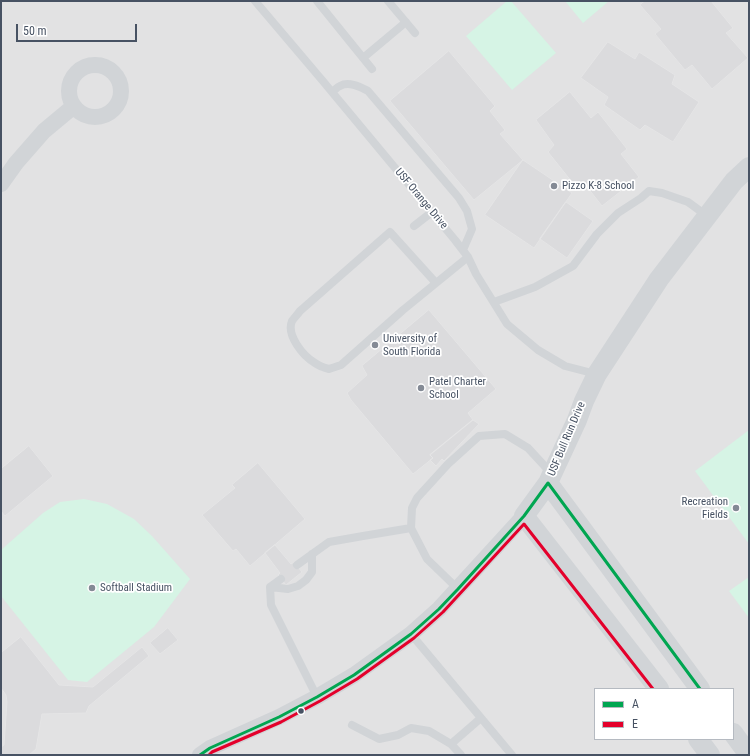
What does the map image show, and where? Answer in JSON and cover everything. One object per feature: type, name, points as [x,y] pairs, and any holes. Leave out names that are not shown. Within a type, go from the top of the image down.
[{"type":"street","points":[[1,184],[16,163],[44,131],[74,106]]},
{"type":"street","name":"USF Bull Run Drive","points":[[200,755],[210,748],[278,717],[317,697],[354,675],[412,634],[458,590],[524,516],[550,479],[597,374],[659,279],[734,181],[749,167]]},
{"type":"street","points":[[550,479],[699,688]]},
{"type":"street","points":[[524,516],[658,688]]},
{"type":"street","points":[[734,734],[749,755]]},
{"type":"street","points":[[699,740],[710,755]]},
{"type":"lane","name":"USF Orange Drive","points":[[255,1],[468,256],[476,274],[507,324],[538,350],[565,366],[597,374]]},
{"type":"lane","points":[[317,1],[372,69]]},
{"type":"lane","points":[[388,1],[415,32]]},
{"type":"lane","points":[[363,58],[406,22]]},
{"type":"lane","points":[[332,92],[341,85],[350,84],[359,86],[368,91],[459,198],[467,211],[472,229],[463,250]]},
{"type":"lane","points":[[494,302],[535,287],[573,266],[598,234],[618,213],[649,191],[662,193],[688,202],[707,216]]},
{"type":"lane","points":[[414,226],[432,212]]},
{"type":"lane","points":[[436,284],[390,232],[300,311],[292,322],[291,332],[296,344],[304,355],[315,364],[330,369],[341,365],[403,310],[436,284],[468,256]]},
{"type":"lane","points":[[458,590],[427,559],[411,528],[412,508],[417,498],[448,464],[479,436],[505,434],[528,448],[550,479]]},
{"type":"lane","points":[[297,565],[329,542],[411,528]]},
{"type":"lane","points":[[270,587],[288,589],[298,586],[306,580],[312,572],[312,554]]},
{"type":"lane","points":[[270,587],[281,578]]},
{"type":"lane","points":[[270,587],[271,605],[317,697]]},
{"type":"lane","points":[[412,634],[512,755]]},
{"type":"lane","points":[[451,744],[481,718]]},
{"type":"lane","points":[[352,725],[379,739],[398,734],[411,728],[428,731],[451,744],[461,755]]},
{"type":"shaded area","name":"University of South Florida","points":[[1,1],[749,1],[749,755],[1,755]]},
{"type":"green space","points":[[507,1],[511,1],[556,53],[512,90],[466,36]]},
{"type":"green space","points":[[565,1],[609,1],[583,23]]},
{"type":"green space","name":"Recreation Fields","points":[[749,430],[749,544],[695,471]]},
{"type":"green space","name":"Softball Stadium","points":[[84,499],[107,504],[134,519],[152,536],[190,579],[154,627],[87,682],[68,680],[1,596],[1,550],[43,513],[60,502]]},
{"type":"green space","points":[[749,577],[749,618],[729,591]]},
{"type":"building","points":[[645,1],[711,1],[733,28],[726,33],[748,58],[712,89],[692,65],[685,70],[655,34],[661,29],[640,5]]},
{"type":"building","points":[[608,42],[635,59],[639,52],[675,75],[672,84],[699,102],[673,142],[645,125],[640,130],[604,105],[608,97],[581,78]]},
{"type":"building","points":[[449,51],[495,106],[490,111],[505,130],[500,134],[523,160],[474,200],[390,101]]},
{"type":"building","points":[[570,92],[591,118],[598,112],[627,149],[621,154],[639,177],[602,206],[584,183],[576,187],[548,152],[554,145],[536,120]]},
{"type":"building","points":[[523,160],[572,193],[534,248],[485,215]]},
{"type":"building","points":[[566,202],[593,221],[567,258],[540,239]]},
{"type":"building","points":[[429,310],[496,389],[468,413],[473,420],[430,455],[433,458],[413,474],[351,400],[347,393],[367,375],[362,366]]},
{"type":"building","points":[[473,420],[479,424],[444,461],[442,459],[436,466],[430,460],[433,458],[430,455]]},
{"type":"building","points":[[29,446],[53,476],[5,516],[1,511],[1,469]]},
{"type":"building","points":[[258,463],[305,519],[250,566],[236,549],[233,551],[202,515],[235,488],[232,485]]},
{"type":"building","points":[[275,545],[291,564],[294,562],[302,572],[286,585],[278,575],[280,573],[265,553]]},
{"type":"building","points":[[168,628],[178,640],[160,654],[150,643]]},
{"type":"building","points":[[21,637],[59,685],[93,687],[142,647],[149,656],[89,706],[86,713],[42,714],[36,749],[29,755],[1,755],[1,747],[4,745],[7,702],[6,695],[1,688],[1,653]]},
{"type":"transit line","name":"A","points":[[200,755],[210,748],[279,717],[317,697],[354,675],[411,634],[439,609],[458,589],[524,516],[548,483],[699,688]]},
{"type":"transit line","name":"E","points":[[209,755],[212,752],[281,722],[320,701],[357,679],[414,638],[443,612],[524,524],[652,688]]},
{"type":"place","name":"Pizzo K-8 School","points":[[554,186]]},
{"type":"place","name":"University of South Florida","points":[[375,345]]},
{"type":"place","name":"Patel Charter School","points":[[421,388]]},
{"type":"place","name":"Recreation Fields","points":[[736,508]]},
{"type":"place","name":"Softball Stadium","points":[[92,588]]}]
